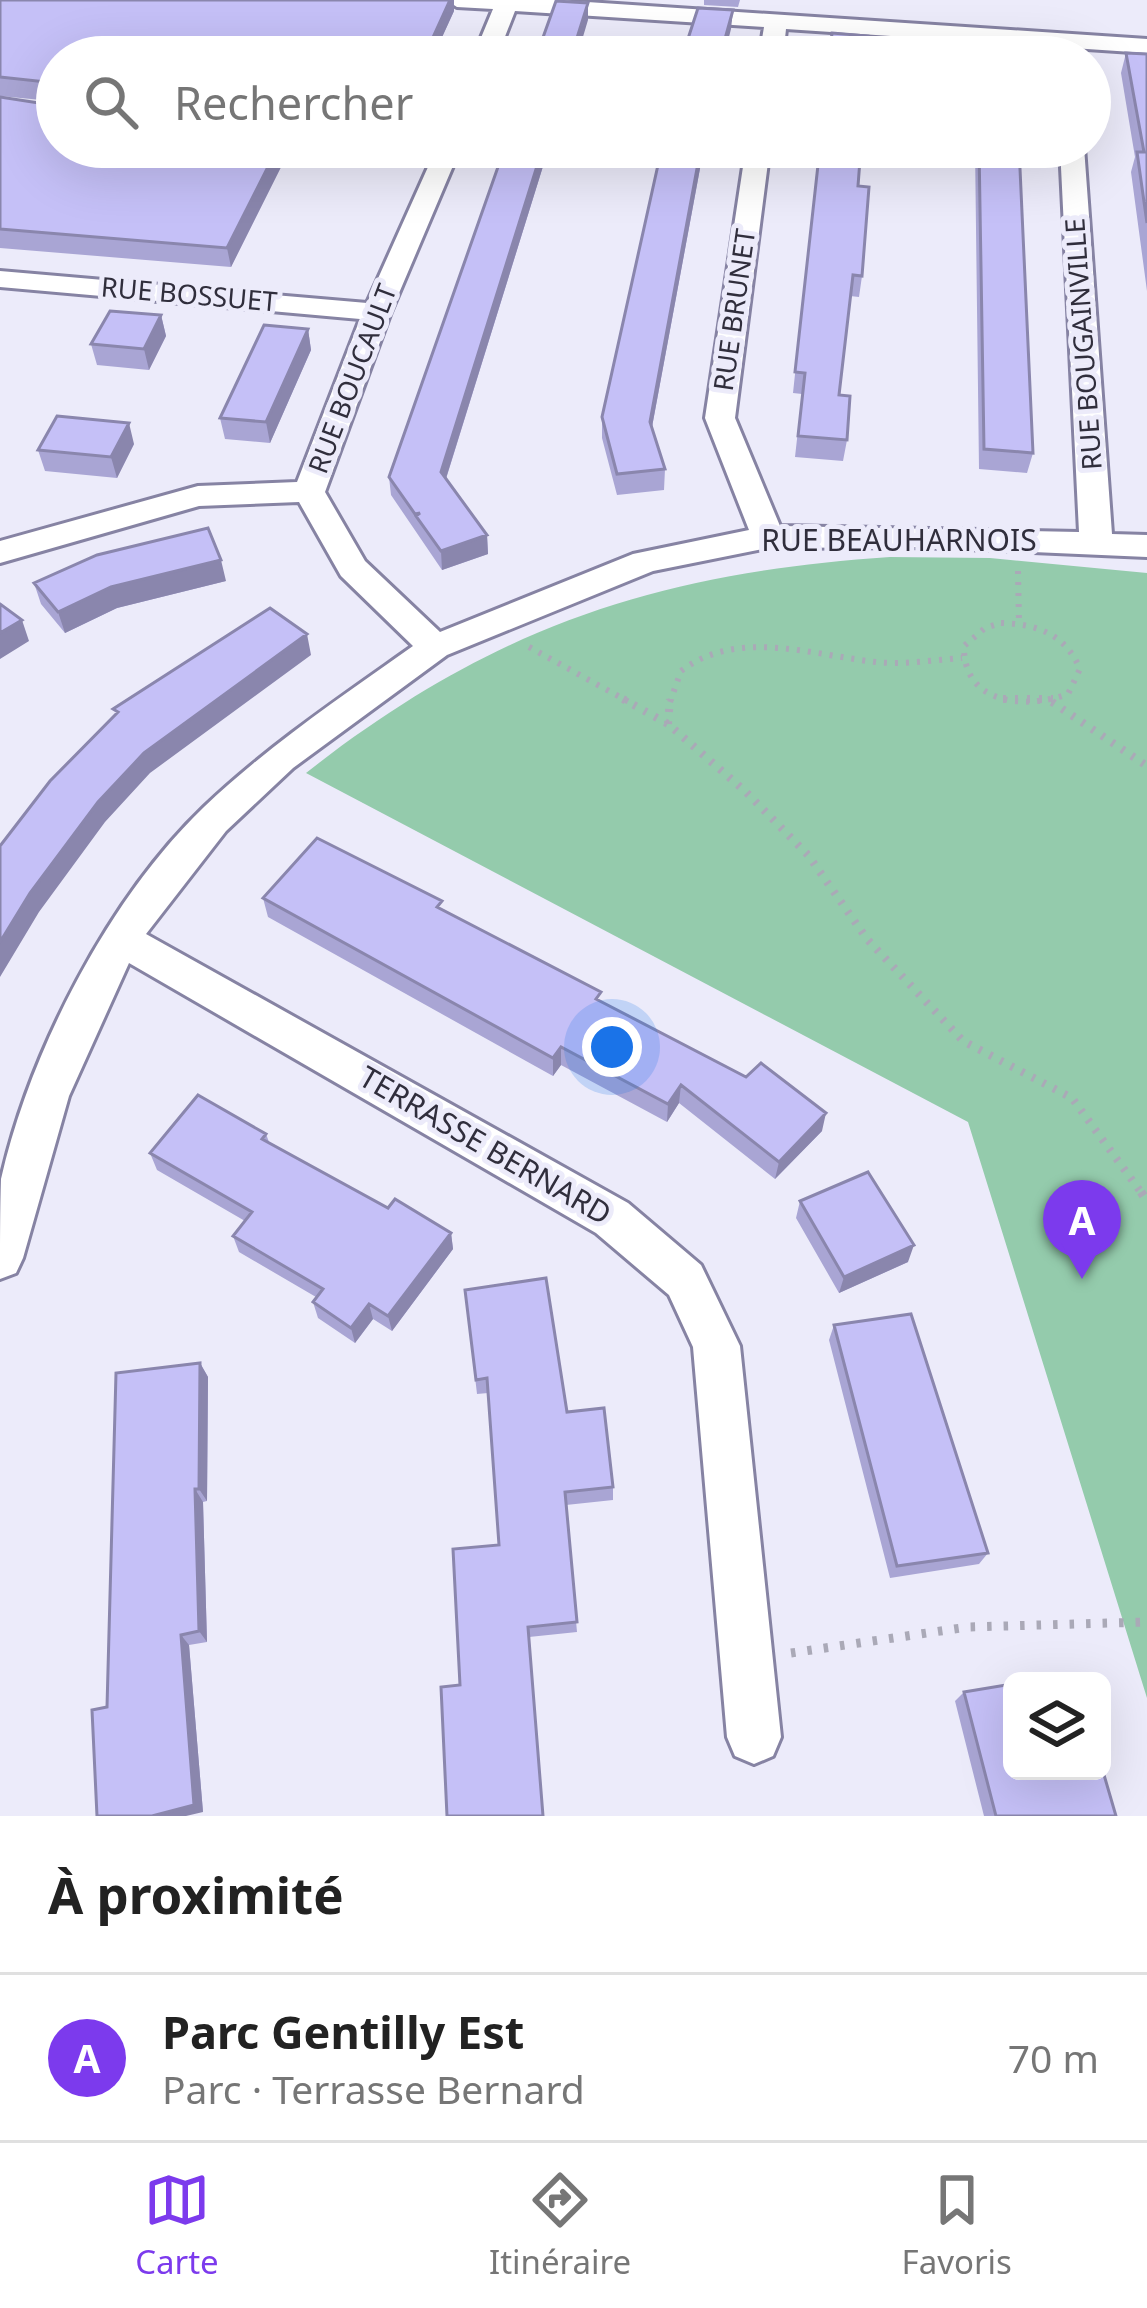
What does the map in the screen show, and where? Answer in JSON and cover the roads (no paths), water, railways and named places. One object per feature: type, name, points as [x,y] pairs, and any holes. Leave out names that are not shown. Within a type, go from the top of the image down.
[{"type":"street","points":[[457,0],[937,36]]},
{"type":"street","points":[[494,36],[507,3]]},
{"type":"street","points":[[774,36],[776,21]]},
{"type":"street","points":[[1111,47],[1147,46]]},
{"type":"street","name":"RUE BOUCAULT","points":[[432,168],[309,492],[353,568],[435,647]]},
{"type":"street","name":"RUE BRUNET","points":[[755,168],[720,418],[768,537]]},
{"type":"street","name":"RUE BOUGAINVILLE","points":[[1073,168],[1096,542]]},
{"type":"street","name":"RUE BOSSUET","points":[[0,279],[377,312]]},
{"type":"street","points":[[0,552],[198,496],[309,492]]},
{"type":"street","name":"RUE BEAUHARNOIS","points":[[0,1258],[48,1096],[120,938],[213,821],[280,759],[435,647],[645,562],[768,537],[1017,539],[1147,546]]},
{"type":"street","name":"TERRASSE BERNARD","points":[[120,938],[612,1218],[685,1280],[716,1346],[754,1737]]},
{"type":"place","name":"Parc Gentilly Est","points":[[1082,1279]]}]
